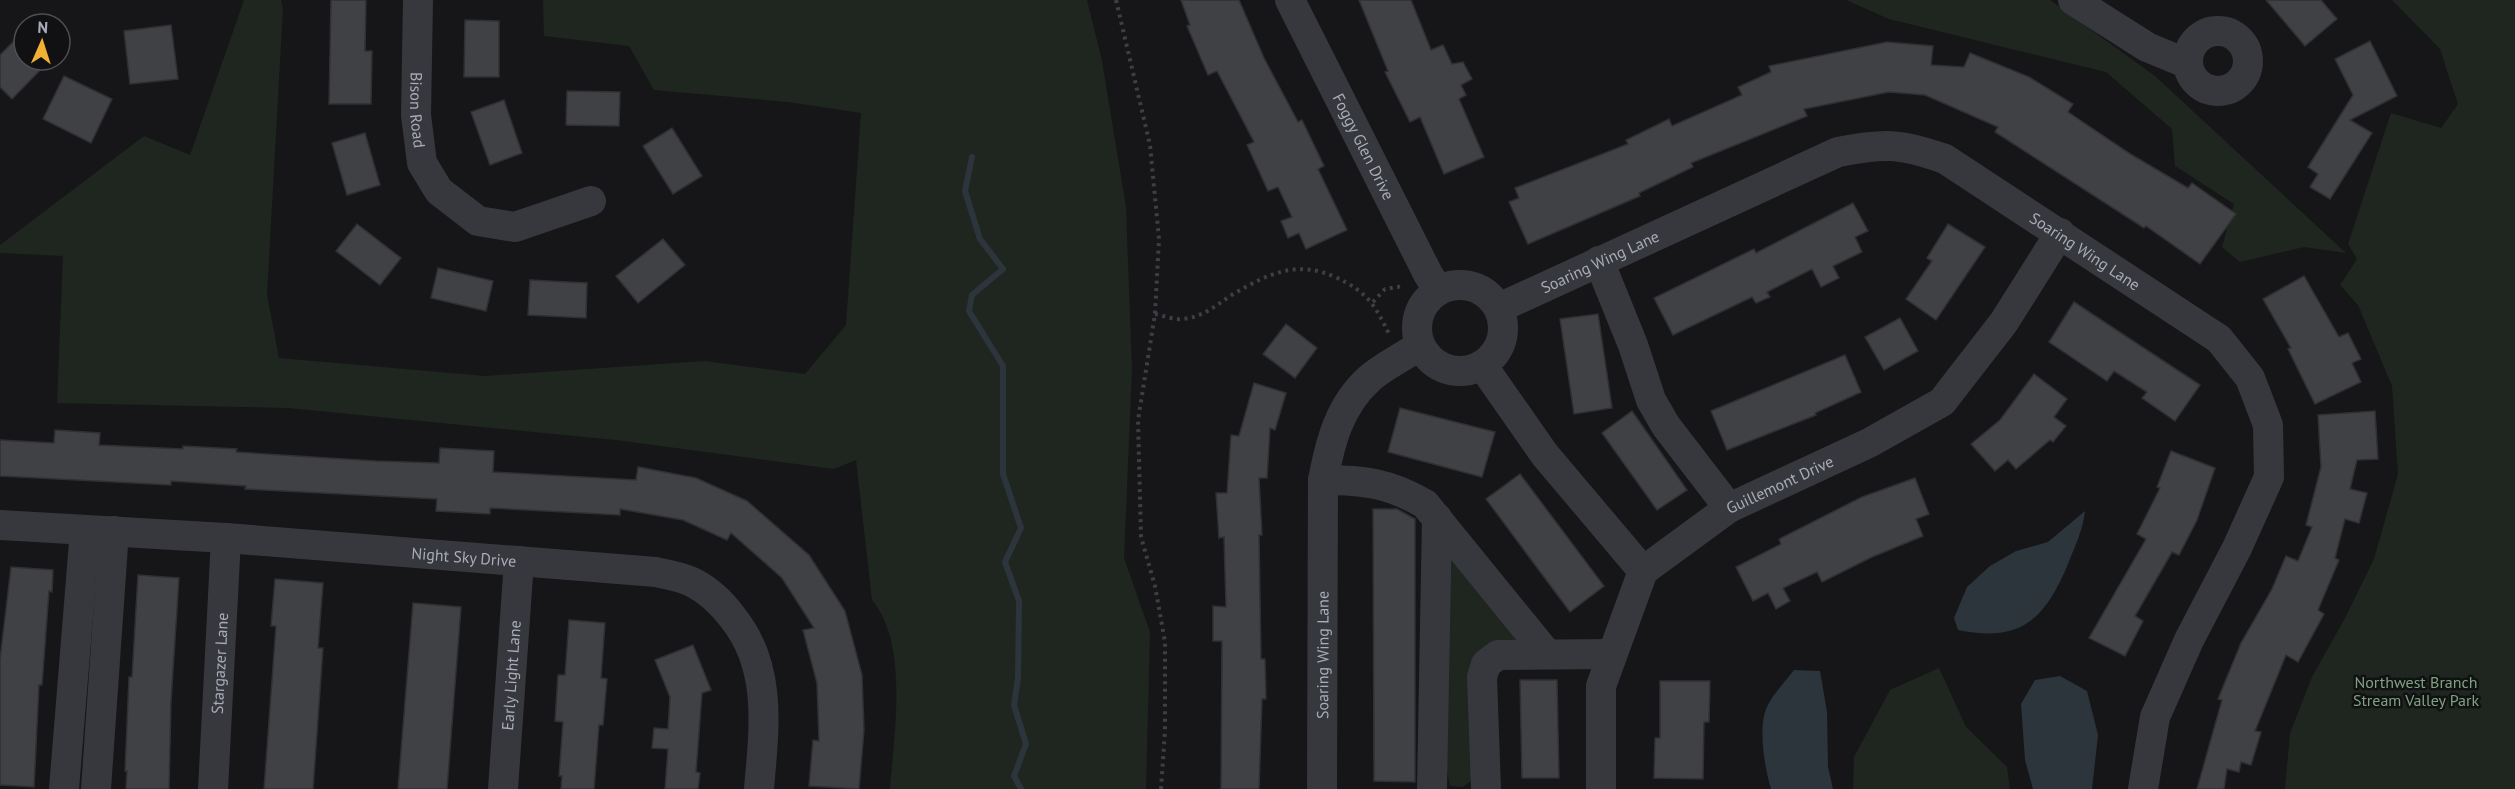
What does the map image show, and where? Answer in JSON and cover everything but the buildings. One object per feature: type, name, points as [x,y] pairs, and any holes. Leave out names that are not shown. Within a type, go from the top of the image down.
[{"type":"street","name":"Bison Road","points":[[418,0],[416,115],[422,163],[439,191],[478,221],[515,227],[591,201]]},
{"type":"street","name":"Foggy Glen Drive","points":[[1290,0],[1438,290]]},
{"type":"street","points":[[2073,0],[2146,47],[2188,64]]},
{"type":"street","name":"Soaring Wing Lane","points":[[1499,308],[1838,152],[1880,144],[1916,148],[1945,159],[2219,339],[2250,378],[2268,425],[2269,477],[2237,548],[2189,640],[2155,717],[2143,789]]},
{"type":"street","name":"Guillemont Drive","points":[[1642,571],[1729,508],[1869,443],[1942,402],[2004,322],[2060,233]]},
{"type":"street","points":[[1599,261],[1651,400],[1666,426],[1729,508]]},
{"type":"street","points":[[1466,284],[1491,297],[1499,308],[1503,327],[1500,346],[1482,365],[1469,370],[1454,371],[1428,358],[1420,345],[1416,333],[1420,308],[1438,290],[1452,285],[1466,284]]},
{"type":"street","name":"Soaring Wing Lane","points":[[1322,789],[1323,480],[1330,443],[1344,409],[1369,379],[1420,345]]},
{"type":"street","points":[[1482,365],[1545,455],[1642,571],[1611,654],[1602,686],[1601,789]]},
{"type":"street","points":[[1323,480],[1358,480],[1400,489],[1425,504],[1546,654]]},
{"type":"street","points":[[1432,789],[1437,518]]},
{"type":"street","name":"Night Sky Drive","points":[[0,525],[226,538],[656,572],[692,582],[720,601],[751,645],[760,671],[764,696],[759,789]]},
{"type":"street","points":[[64,789],[100,530]]},
{"type":"street","points":[[96,789],[100,530]]},
{"type":"street","name":"Stargazer Lane","points":[[213,789],[226,538]]},
{"type":"street","name":"Early Light Lane","points":[[503,789],[519,561]]},
{"type":"street","points":[[1486,789],[1482,677],[1486,664],[1498,655],[1611,654]]},
{"type":"path","points":[[1116,0],[1150,145],[1159,239],[1155,314],[1138,420],[1141,537],[1155,586],[1165,642],[1165,731],[1161,789]]},
{"type":"path","points":[[1155,314],[1180,320],[1204,315],[1235,294],[1282,271],[1315,268],[1344,281],[1373,302],[1390,336]]},
{"type":"path","points":[[1373,302],[1385,289],[1404,286]]},
{"type":"green space","points":[[244,0],[281,0],[283,9],[267,294],[279,358],[485,376],[704,361],[805,374],[846,325],[861,113],[788,102],[654,90],[629,46],[544,36],[543,0],[1087,0],[1102,61],[1126,207],[1132,370],[1124,558],[1150,632],[1146,789],[890,789],[896,717],[895,665],[891,640],[884,618],[872,600],[856,460],[834,469],[616,440],[288,408],[57,403],[63,256],[0,253],[0,245],[144,136],[190,155]]},
{"type":"green space","points":[[1846,0],[2050,0],[2155,76],[2346,253],[2304,247],[2240,262],[2222,247],[2234,204],[2175,166],[2172,129],[2106,72],[1889,19]]},
{"type":"green space","name":"Northwest Branch Stream Valley Park","points":[[2392,0],[2515,0],[2515,789],[2285,789],[2290,733],[2312,677],[2344,620],[2374,559],[2398,474],[2392,386],[2358,305],[2340,285],[2357,259],[2348,244],[2391,113],[2441,128],[2458,104],[2440,49]]},
{"type":"green space","points":[[1460,557],[1519,643],[1496,649],[1472,780],[1463,787],[1450,786],[1446,768],[1449,568],[1452,558]]},
{"type":"green space","points":[[1939,668],[1966,727],[2007,767],[2010,789],[1853,789],[1854,757],[1890,690]]},
{"type":"shaded area","points":[[2085,511],[2081,531],[2068,564],[2050,599],[2040,612],[2028,622],[1999,633],[1958,630],[1954,618],[1967,587],[1990,566],[2016,551],[2048,542]]},
{"type":"shaded area","points":[[1794,670],[1820,671],[1827,712],[1828,767],[1833,789],[1771,789],[1763,749],[1764,718],[1766,709],[1778,689]]},
{"type":"shaded area","points":[[2060,676],[2087,691],[2098,735],[2092,789],[2033,789],[2025,760],[2021,704],[2035,680]]},
{"type":"waterway","points":[[972,157],[965,191],[980,239],[1003,269],[972,295],[969,311],[1003,366],[1003,474],[1021,528],[1005,562],[1019,601],[1018,678],[1014,705],[1026,744],[1014,776],[1021,789]]}]
